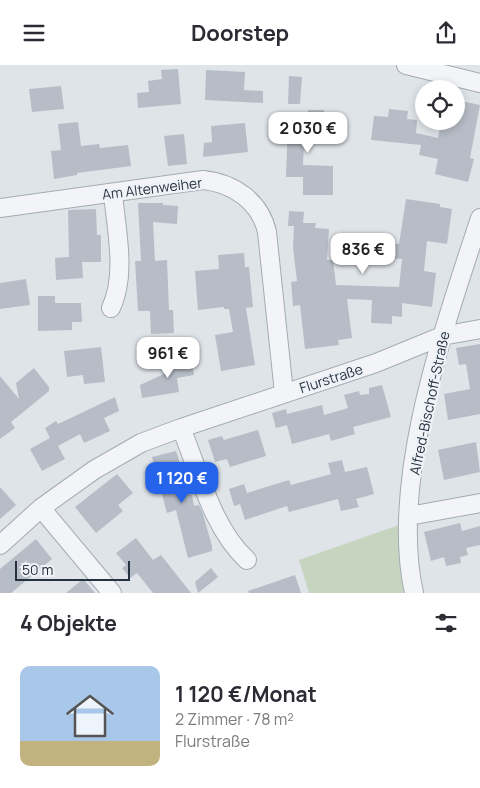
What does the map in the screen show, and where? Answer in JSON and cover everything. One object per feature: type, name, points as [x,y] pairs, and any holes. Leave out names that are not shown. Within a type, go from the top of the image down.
[{"type":"street","points":[[406,65],[480,83]]},
{"type":"street","name":"Am Altenweiher","points":[[0,209],[203,180],[230,186],[242,194],[255,207],[264,220],[267,232],[284,393]]},
{"type":"street","points":[[111,308],[118,285],[119,267],[113,193]]},
{"type":"street","name":"Alfred-Bischoff-Straße","points":[[414,593],[409,550],[409,516],[417,442],[442,336],[480,218]]},
{"type":"street","name":"Flurstraße","points":[[0,545],[41,508],[94,470],[141,443],[181,427],[376,363],[442,336],[480,329]]},
{"type":"street","points":[[181,427],[223,532],[235,548],[247,559]]},
{"type":"street","points":[[409,516],[480,503]]},
{"type":"street","points":[[41,508],[112,593]]},
{"type":"green space","points":[[399,525],[404,593],[309,593],[299,560]]},
{"type":"building","points":[[178,69],[181,104],[138,108],[137,93],[149,92],[148,81],[162,79],[161,70]]},
{"type":"building","points":[[206,70],[245,72],[244,90],[263,91],[263,103],[205,100]]},
{"type":"building","points":[[289,76],[302,77],[300,104],[288,104]]},
{"type":"building","points":[[61,86],[64,109],[32,112],[29,89]]},
{"type":"building","points":[[465,102],[480,105],[470,158],[474,159],[468,182],[435,174],[438,159],[419,155],[421,145],[371,140],[374,116],[388,117],[389,109],[408,111],[407,119],[415,120],[416,133],[438,138],[439,130],[465,130]]},
{"type":"building","points":[[308,110],[324,110],[324,140],[304,140],[303,165],[333,166],[333,195],[303,195],[303,177],[286,177],[288,119],[308,117]]},
{"type":"building","points":[[78,122],[81,146],[99,144],[100,148],[128,145],[131,166],[77,173],[77,175],[54,179],[51,151],[61,150],[58,124]]},
{"type":"building","points":[[245,123],[248,152],[203,157],[204,143],[212,142],[211,126]]},
{"type":"building","points":[[184,134],[187,164],[168,166],[164,136]]},
{"type":"building","points":[[406,199],[440,204],[440,207],[452,209],[447,244],[427,241],[424,271],[436,273],[432,307],[402,303],[402,317],[392,316],[392,324],[371,323],[372,300],[347,299],[352,338],[338,340],[339,345],[305,349],[300,305],[293,306],[291,282],[297,281],[293,247],[294,226],[288,226],[289,211],[304,212],[303,223],[316,223],[315,228],[329,229],[327,260],[333,260],[336,285],[399,287],[402,259],[389,258],[391,243],[399,244]]},
{"type":"building","points":[[138,203],[163,203],[163,205],[178,206],[177,224],[153,222],[155,261],[167,260],[169,310],[173,310],[174,333],[151,334],[150,311],[138,311],[135,261],[141,261]]},
{"type":"building","points":[[96,209],[97,235],[101,235],[101,262],[82,262],[83,278],[56,280],[55,258],[69,257],[68,210]]},
{"type":"building","points":[[244,253],[245,267],[249,267],[253,307],[246,308],[255,365],[221,371],[215,335],[233,332],[229,309],[224,309],[224,307],[198,310],[195,271],[219,269],[218,255]]},
{"type":"building","points":[[26,279],[30,305],[0,309],[0,283]]},
{"type":"building","points":[[38,296],[55,296],[55,303],[81,303],[82,322],[72,322],[72,330],[38,331]]},
{"type":"building","points":[[480,344],[480,414],[448,420],[444,394],[470,389],[466,364],[459,365],[456,348]]},
{"type":"building","points":[[101,347],[105,382],[84,384],[83,375],[67,377],[64,351]]},
{"type":"building","points":[[191,359],[194,375],[177,378],[179,392],[142,398],[140,385],[166,373],[164,364]]},
{"type":"building","points":[[34,368],[49,387],[49,391],[11,422],[15,428],[0,439],[0,376],[19,399],[16,383]]},
{"type":"building","points":[[382,385],[391,417],[353,427],[355,434],[331,441],[329,434],[292,444],[287,425],[276,428],[272,413],[286,409],[287,414],[322,405],[324,415],[348,408],[344,395],[359,391],[360,395],[369,394],[369,388]]},
{"type":"building","points":[[115,397],[119,411],[104,418],[110,431],[84,443],[80,434],[58,446],[65,459],[42,471],[30,449],[50,438],[45,428],[56,421],[58,424]]},
{"type":"building","points":[[258,430],[266,456],[230,467],[227,459],[215,462],[208,440],[222,436],[224,440]]},
{"type":"building","points":[[476,442],[480,472],[444,480],[438,450]]},
{"type":"building","points":[[176,451],[190,495],[192,495],[194,506],[199,505],[203,514],[212,546],[212,551],[188,558],[176,510],[167,513],[152,457]]},
{"type":"building","points":[[342,460],[345,472],[367,467],[374,494],[356,499],[359,507],[341,511],[338,499],[289,512],[287,506],[245,520],[240,504],[234,506],[229,489],[244,484],[247,493],[289,480],[291,485],[331,474],[328,463]]},
{"type":"building","points":[[117,474],[133,493],[118,505],[123,511],[96,533],[75,507]]},
{"type":"building","points":[[0,487],[16,505],[0,519]]},
{"type":"building","points":[[460,523],[462,531],[480,526],[480,545],[466,548],[468,555],[460,557],[461,563],[446,566],[444,557],[431,561],[424,532]]},
{"type":"building","points":[[136,538],[153,560],[161,555],[191,593],[153,593],[137,573],[130,578],[122,568],[126,565],[116,553]]},
{"type":"building","points":[[36,539],[52,559],[11,593],[0,593],[0,569]]},
{"type":"building","points":[[211,568],[218,577],[198,593],[195,582]]},
{"type":"building","points":[[295,575],[301,593],[249,593],[248,591]]},
{"type":"building","points":[[83,579],[95,593],[66,593]]}]
